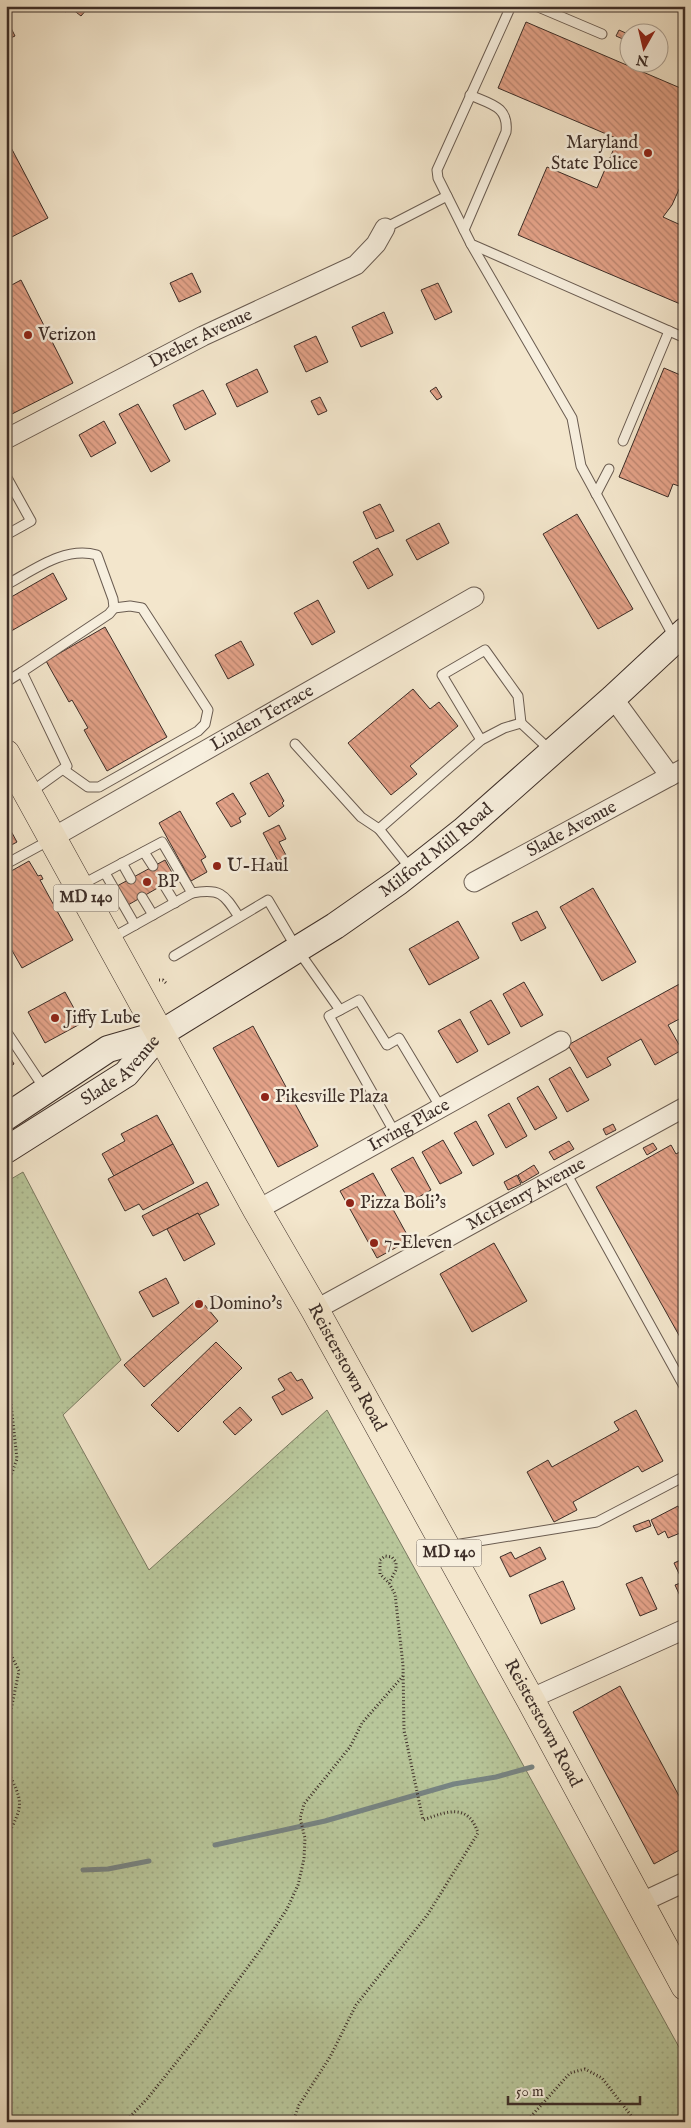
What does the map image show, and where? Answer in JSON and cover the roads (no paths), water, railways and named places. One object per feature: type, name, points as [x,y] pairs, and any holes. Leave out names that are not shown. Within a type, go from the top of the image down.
[{"type":"main road","name":"Milford Mill Road","points":[[160,1034],[335,926],[412,871],[464,830],[680,636]]},
{"type":"main road","name":"Reisterstown Road","points":[[6,754],[257,1210],[315,1310],[446,1546],[685,1986]]},
{"type":"main road","name":"Slade Avenue","points":[[6,1116],[108,1049],[160,1034]]},
{"type":"main road","name":"Slade Avenue","points":[[6,1150],[126,1074],[160,1034]]},
{"type":"street","name":"Dreher Avenue","points":[[6,439],[203,336],[356,265],[376,244],[385,228]]},
{"type":"street","name":"Linden Terrace","points":[[52,838],[474,597]]},
{"type":"street","name":"Slade Avenue","points":[[474,882],[677,772],[613,698]]},
{"type":"street","name":"Irving Place","points":[[257,1210],[561,1041]]},
{"type":"street","name":"McHenry Avenue","points":[[315,1310],[685,1107]]},
{"type":"street","points":[[530,1699],[685,1629]]},
{"type":"street","points":[[640,1903],[685,1882]]},
{"type":"lane","points":[[511,6],[437,170],[438,178],[471,244],[572,418],[581,466],[680,636]]},
{"type":"lane","points":[[536,6],[602,34]]},
{"type":"lane","points":[[464,230],[506,132],[507,123],[506,116],[500,109],[470,95]]},
{"type":"lane","points":[[385,228],[447,196]]},
{"type":"lane","points":[[471,244],[685,338]]},
{"type":"lane","points":[[623,441],[668,331]]},
{"type":"lane","points":[[596,494],[609,469]]},
{"type":"lane","points":[[6,476],[31,522],[6,535]]},
{"type":"lane","points":[[6,585],[56,558],[84,552],[96,555],[113,599],[111,611]]},
{"type":"lane","points":[[6,682],[111,611],[130,606],[142,608],[208,710],[205,724],[198,731],[99,787],[88,787],[64,770]]},
{"type":"lane","points":[[480,740],[442,675],[485,650],[518,696],[521,723],[552,752]]},
{"type":"lane","points":[[22,672],[67,766],[28,794]]},
{"type":"lane","points":[[379,829],[480,740],[504,728],[521,723]]},
{"type":"lane","points":[[295,744],[361,817],[379,829],[412,871]]},
{"type":"lane","points":[[6,864],[52,838]]},
{"type":"lane","points":[[79,886],[162,842],[192,893]]},
{"type":"lane","points":[[144,852],[153,866]]},
{"type":"lane","points":[[122,863],[131,879]]},
{"type":"lane","points":[[105,873],[135,925]]},
{"type":"lane","points":[[164,885],[175,903]]},
{"type":"lane","points":[[109,940],[192,893],[209,890],[222,894],[240,917]]},
{"type":"lane","points":[[142,897],[153,915]]},
{"type":"lane","points":[[174,956],[268,900],[297,949],[340,1010]]},
{"type":"lane","points":[[395,1133],[328,1016],[359,1000],[387,1045],[399,1038],[441,1108]]},
{"type":"lane","points":[[6,1031],[45,1091]]},
{"type":"lane","points":[[566,1173],[685,1388]]},
{"type":"lane","points":[[446,1546],[597,1522],[685,1476]]},
{"type":"waterway","points":[[215,1845],[325,1821],[454,1784],[496,1777],[532,1767]]},
{"type":"waterway","points":[[83,1870],[108,1869],[149,1861]]},
{"type":"place","name":"Maryland State Police","points":[[648,153]]},
{"type":"place","name":"Verizon","points":[[28,335]]},
{"type":"place","name":"U-Haul","points":[[217,866]]},
{"type":"place","name":"BP","points":[[147,882]]},
{"type":"place","name":"Jiffy Lube","points":[[55,1018]]},
{"type":"place","name":"Pikesville Plaza","points":[[265,1097]]},
{"type":"place","name":"Pizza Boli's","points":[[350,1203]]},
{"type":"place","name":"7-Eleven","points":[[374,1243]]},
{"type":"place","name":"Domino's","points":[[199,1304]]}]
